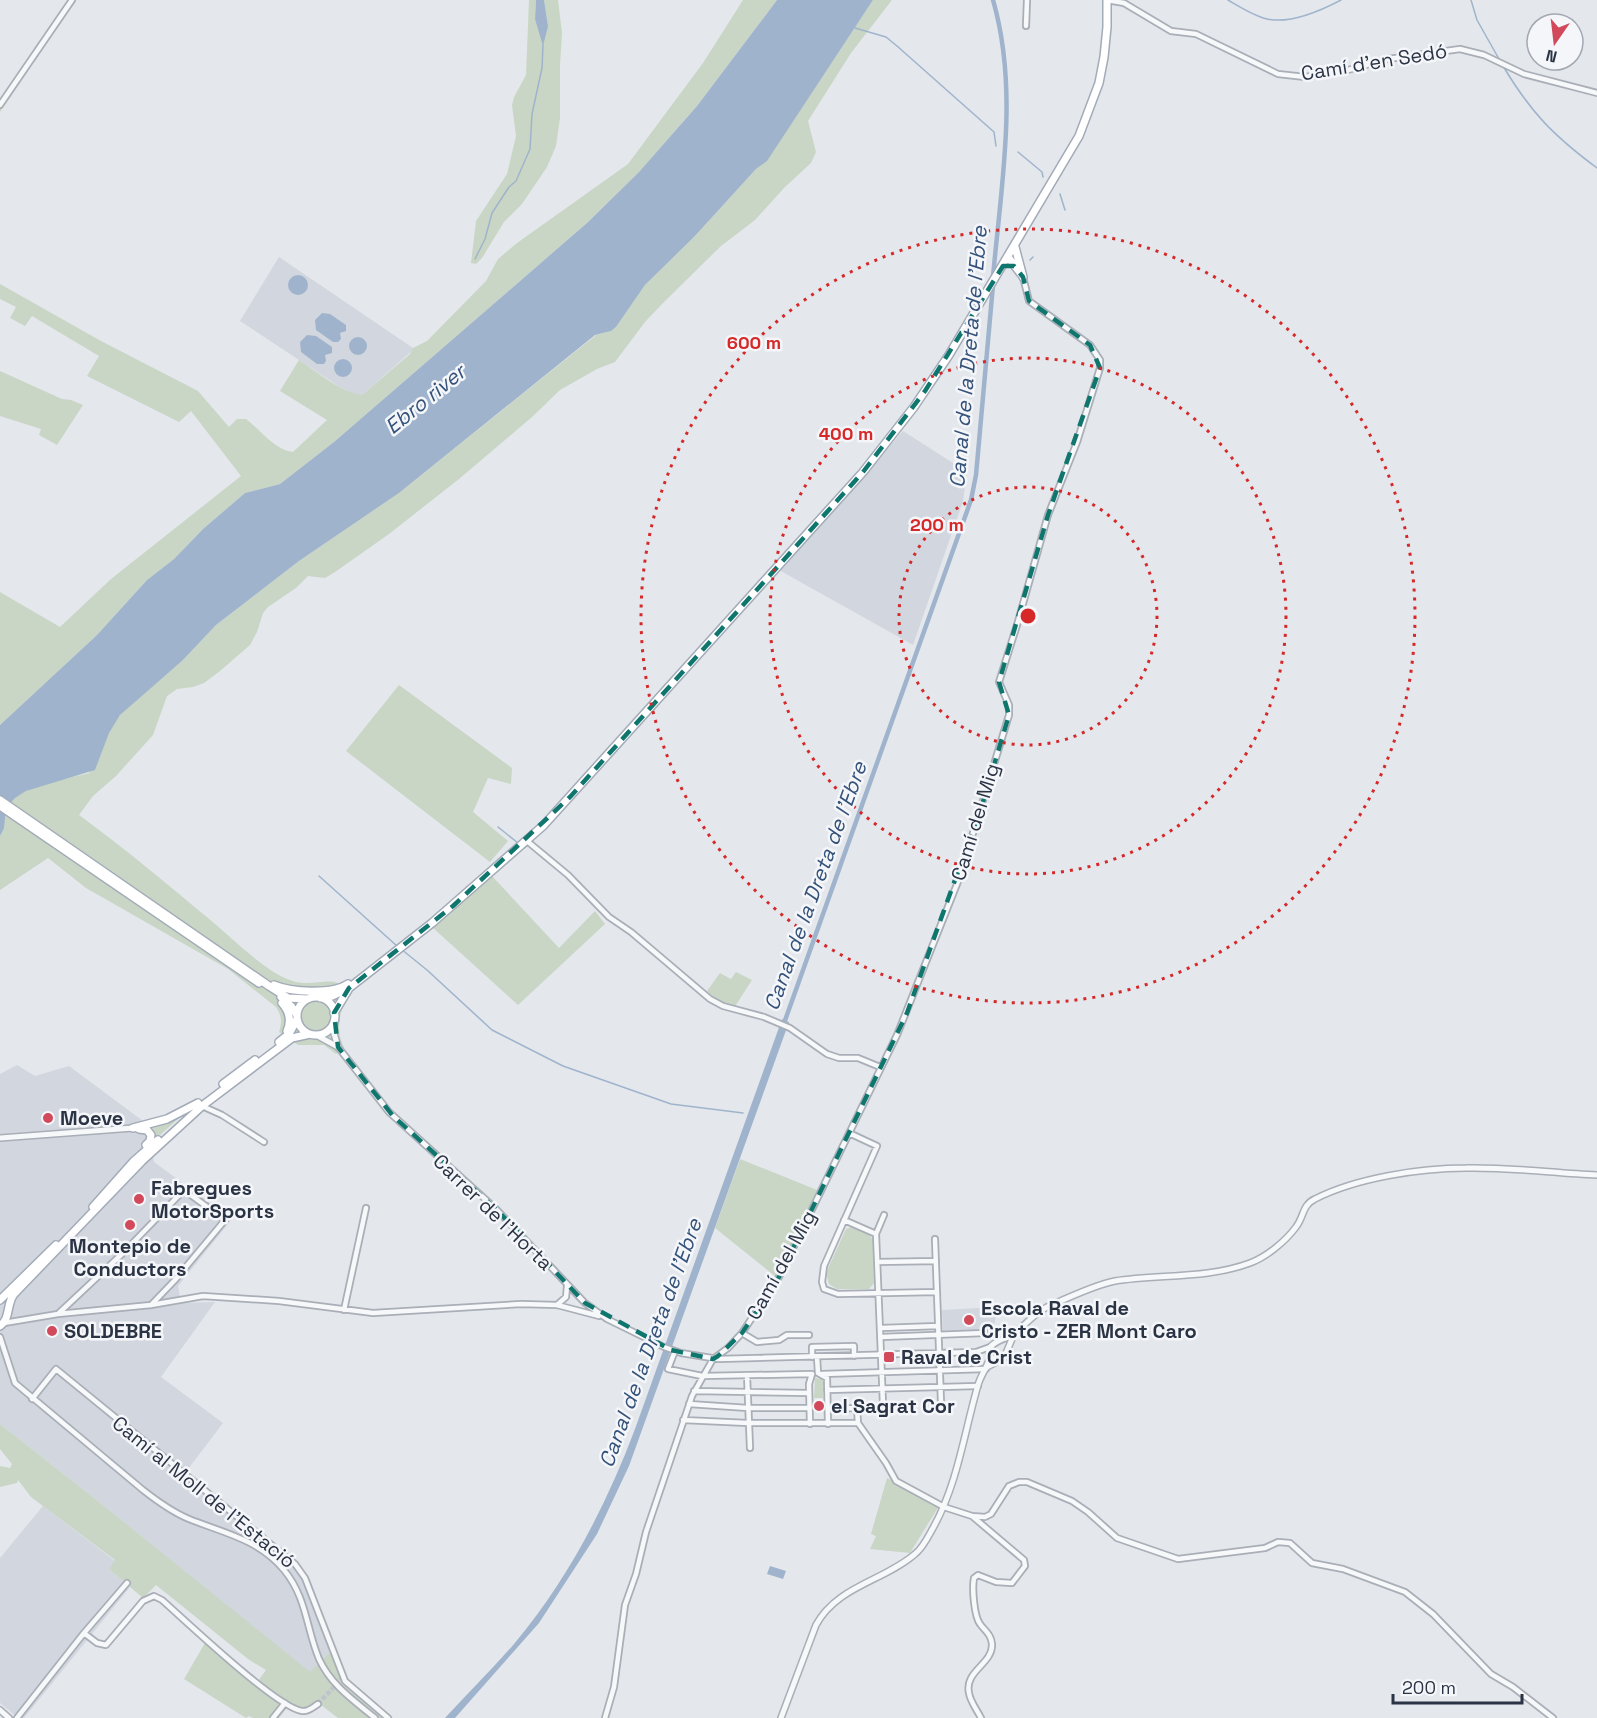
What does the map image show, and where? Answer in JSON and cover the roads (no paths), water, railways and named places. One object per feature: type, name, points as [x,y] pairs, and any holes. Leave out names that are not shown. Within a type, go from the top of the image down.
[{"type":"main road","points":[[0,806],[98,869],[288,998],[321,998],[350,988],[447,911],[527,841],[570,797],[863,472],[925,391],[984,299],[1079,136],[1099,83],[1107,27],[1107,0]]},
{"type":"main road","points":[[1015,247],[1023,277]]},
{"type":"main road","points":[[1008,257],[1018,258]]},
{"type":"main road","points":[[1008,257],[1023,277]]},
{"type":"main road","points":[[1014,266],[1018,258]]},
{"type":"main road","points":[[1003,266],[1014,266]]},
{"type":"main road","points":[[0,800],[288,1002],[301,1029],[313,1035]]},
{"type":"main road","points":[[251,972],[281,988],[330,990],[344,987],[366,970],[377,967]]},
{"type":"main road","points":[[334,1013],[350,988]]},
{"type":"main road","points":[[273,1046],[285,1034],[290,1022],[289,1012],[274,994]]},
{"type":"main road","points":[[2,1324],[14,1294],[200,1104],[292,1038],[326,1032],[334,1022],[334,1013],[330,1004],[321,998]]},
{"type":"main road","points":[[133,1162],[200,1104],[289,1034],[300,1006],[307,999]]},
{"type":"main road","points":[[133,1128],[167,1119],[200,1104]]},
{"type":"main road","points":[[7,1311],[0,1301],[63,1238],[152,1138],[147,1130],[133,1128]]},
{"type":"street","points":[[0,105],[72,0]]},
{"type":"street","points":[[1026,26],[1027,0]]},
{"type":"street","name":"Camí d'en Sedó","points":[[1107,0],[1124,3],[1171,31],[1196,34],[1278,74],[1305,77],[1348,70],[1388,59],[1460,49],[1484,55],[1524,74],[1597,93]]},
{"type":"street","name":"Camí del Mig","points":[[605,1718],[614,1687],[625,1605],[639,1563],[646,1532],[694,1391],[713,1359],[728,1348],[742,1333],[779,1278],[907,1013],[959,879],[1010,715],[999,682],[1048,514],[1077,442],[1100,368],[1100,360],[1090,345],[1029,301],[1023,277]]},
{"type":"street","points":[[527,841],[568,875],[609,917],[631,932],[710,999],[723,1006],[780,1023],[826,1054],[839,1058],[858,1058],[880,1067]]},
{"type":"street","points":[[334,1022],[333,1030],[338,1047]]},
{"type":"street","points":[[313,1035],[338,1047]]},
{"type":"street","name":"Carrer de l'Horta","points":[[338,1047],[369,1090],[393,1116],[496,1209],[577,1296],[607,1319],[663,1347],[713,1359],[976,1352]]},
{"type":"street","points":[[200,1104],[264,1142]]},
{"type":"street","points":[[0,1138],[133,1128]]},
{"type":"street","points":[[849,1133],[877,1146],[824,1266],[822,1282],[824,1289],[838,1294],[937,1292]]},
{"type":"street","points":[[976,1352],[1014,1334],[1027,1320],[1041,1311],[1114,1281],[1201,1274],[1249,1263],[1283,1241],[1296,1228],[1303,1210],[1313,1200],[1349,1185],[1392,1176],[1465,1168],[1597,1175]]},
{"type":"street","points":[[58,1314],[123,1253],[184,1190],[225,1220],[175,1281],[151,1305]]},
{"type":"street","points":[[344,1310],[366,1208]]},
{"type":"street","points":[[883,1404],[876,1234],[884,1215]]},
{"type":"street","points":[[844,1220],[876,1234]]},
{"type":"street","points":[[935,1239],[941,1402]]},
{"type":"street","points":[[877,1262],[936,1261]]},
{"type":"street","points":[[565,1299],[567,1286]]},
{"type":"street","points":[[375,1718],[344,1693],[328,1675],[318,1656],[305,1609],[294,1585],[267,1552],[239,1536],[188,1519],[159,1502],[32,1399],[15,1383],[0,1337],[2,1324],[58,1314],[151,1305],[203,1296],[279,1301],[373,1313],[521,1304],[557,1305],[607,1319]]},
{"type":"street","points":[[557,1305],[565,1299],[577,1296]]},
{"type":"street","points":[[569,1308],[574,1304],[577,1296]]},
{"type":"street","points":[[7,1311],[23,1319]]},
{"type":"street","points":[[881,1328],[938,1326]]},
{"type":"street","points":[[742,1333],[757,1342],[779,1340],[787,1335],[809,1335]]},
{"type":"street","points":[[881,1337],[985,1333]]},
{"type":"street","points":[[673,1351],[668,1369],[702,1376],[986,1368],[1006,1356],[1014,1334]]},
{"type":"street","points":[[998,1343],[1004,1345],[1007,1351]]},
{"type":"street","points":[[828,1424],[827,1378],[820,1374],[812,1347],[854,1346],[855,1356]]},
{"type":"street","points":[[781,1718],[816,1625],[824,1613],[849,1592],[913,1556],[922,1547],[944,1507],[964,1443],[978,1386],[990,1355],[990,1347]]},
{"type":"street","points":[[976,1352],[999,1360]]},
{"type":"street","name":"Camí al Moll de l'Estació","points":[[32,1399],[56,1369],[300,1569],[345,1681],[388,1718]]},
{"type":"street","points":[[810,1424],[811,1374]]},
{"type":"street","points":[[747,1375],[750,1448]]},
{"type":"street","points":[[827,1390],[978,1386]]},
{"type":"street","points":[[694,1391],[809,1393]]},
{"type":"street","points":[[689,1404],[748,1408],[810,1408]]},
{"type":"street","points":[[828,1408],[857,1408],[858,1423],[896,1481],[944,1507],[972,1516],[985,1517],[991,1514],[1009,1486],[1019,1482],[1028,1482],[1072,1501],[1117,1538],[1178,1559],[1265,1548],[1278,1542],[1290,1543],[1312,1563],[1343,1569],[1405,1592],[1433,1614],[1491,1674],[1513,1687],[1552,1718]]},
{"type":"street","points":[[683,1420],[748,1423],[858,1423]]},
{"type":"street","points":[[972,1516],[1024,1560],[1025,1566],[1012,1583],[996,1582],[978,1575],[974,1578],[973,1585],[980,1623],[989,1634],[992,1644],[990,1653],[971,1676],[969,1683],[969,1693],[981,1718]]},
{"type":"street","points":[[17,1718],[127,1583]]},
{"type":"street","points":[[84,1633],[97,1643],[106,1645],[143,1601],[154,1596],[162,1600],[261,1686],[285,1703],[303,1711],[309,1711],[318,1704]]},
{"type":"street","points":[[273,1718],[285,1703]]},
{"type":"street","points":[[0,1710],[9,1718]]},
{"type":"water","points":[[536,0],[544,0],[548,26],[543,46],[535,19]]},
{"type":"water","name":"Ebro river","points":[[777,0],[873,0],[767,161],[756,169],[694,237],[645,285],[616,327],[611,331],[595,335],[399,493],[299,561],[216,625],[183,660],[120,715],[109,733],[95,770],[26,791],[15,798],[6,808],[4,828],[0,836],[0,725],[97,635],[147,580],[174,559],[203,529],[245,493],[280,484],[334,442],[587,223],[639,172],[697,106]]},
{"type":"water","points":[[298,275],[305,278],[308,285],[305,292],[298,295],[291,292],[288,285],[291,278]]},
{"type":"water","points":[[322,313],[330,314],[346,325],[346,331],[340,333],[341,339],[338,342],[333,342],[316,330],[315,320]]},
{"type":"water","points":[[307,335],[316,336],[332,347],[332,353],[325,355],[324,364],[317,364],[301,352],[300,342]]},
{"type":"water","points":[[358,337],[364,340],[367,346],[364,352],[358,355],[352,352],[349,346],[352,340]]},
{"type":"water","points":[[343,359],[349,362],[352,368],[349,374],[343,377],[337,374],[334,368],[337,362]]},
{"type":"water","points":[[782,1019],[789,1022],[629,1466],[597,1534],[539,1623],[455,1718],[445,1718],[506,1653],[533,1620],[568,1569],[598,1514],[635,1429]]},
{"type":"water","points":[[770,1566],[786,1571],[783,1579],[767,1574]]},
{"type":"waterway","name":"Canal de la Dreta de l'Ebre","points":[[993,0],[1001,34],[1007,103],[1006,138],[993,277]]},
{"type":"waterway","points":[[1228,0],[1257,16],[1276,20],[1306,15],[1341,0]]},
{"type":"waterway","points":[[1471,0],[1477,20],[1499,59]]},
{"type":"waterway","points":[[855,28],[886,37],[897,46],[994,132],[996,146]]},
{"type":"waterway","points":[[475,259],[485,239],[492,213],[509,187],[516,181],[530,149],[532,114],[542,68],[543,45]]},
{"type":"waterway","points":[[1503,66],[1523,97],[1544,123],[1597,168]]},
{"type":"waterway","points":[[1018,152],[1042,172],[1043,177]]},
{"type":"waterway","points":[[1060,194],[1065,210]]},
{"type":"waterway","points":[[1030,260],[1033,257]]},
{"type":"waterway","name":"Canal de la Dreta de l'Ebre","points":[[783,1026],[971,500],[976,475],[993,285]]},
{"type":"waterway","points":[[498,827],[518,843]]},
{"type":"waterway","points":[[319,876],[397,946]]},
{"type":"waterway","points":[[401,949],[492,1030],[563,1066],[671,1104],[743,1113]]},
{"type":"tunnel","points":[[318,1704],[343,1677]]},
{"type":"place","name":"Moeve","points":[[48,1118]]},
{"type":"place","name":"Fabregues MotorSports","points":[[139,1199]]},
{"type":"place","name":"Montepio de Conductors","points":[[130,1225]]},
{"type":"place","name":"Escola Raval de Cristo - ZER Mont Caro","points":[[969,1320]]},
{"type":"place","name":"SOLDEBRE","points":[[52,1331]]},
{"type":"place","name":"Raval de Crist","points":[[889,1357]]},
{"type":"place","name":"el Sagrat Cor","points":[[819,1406]]}]
